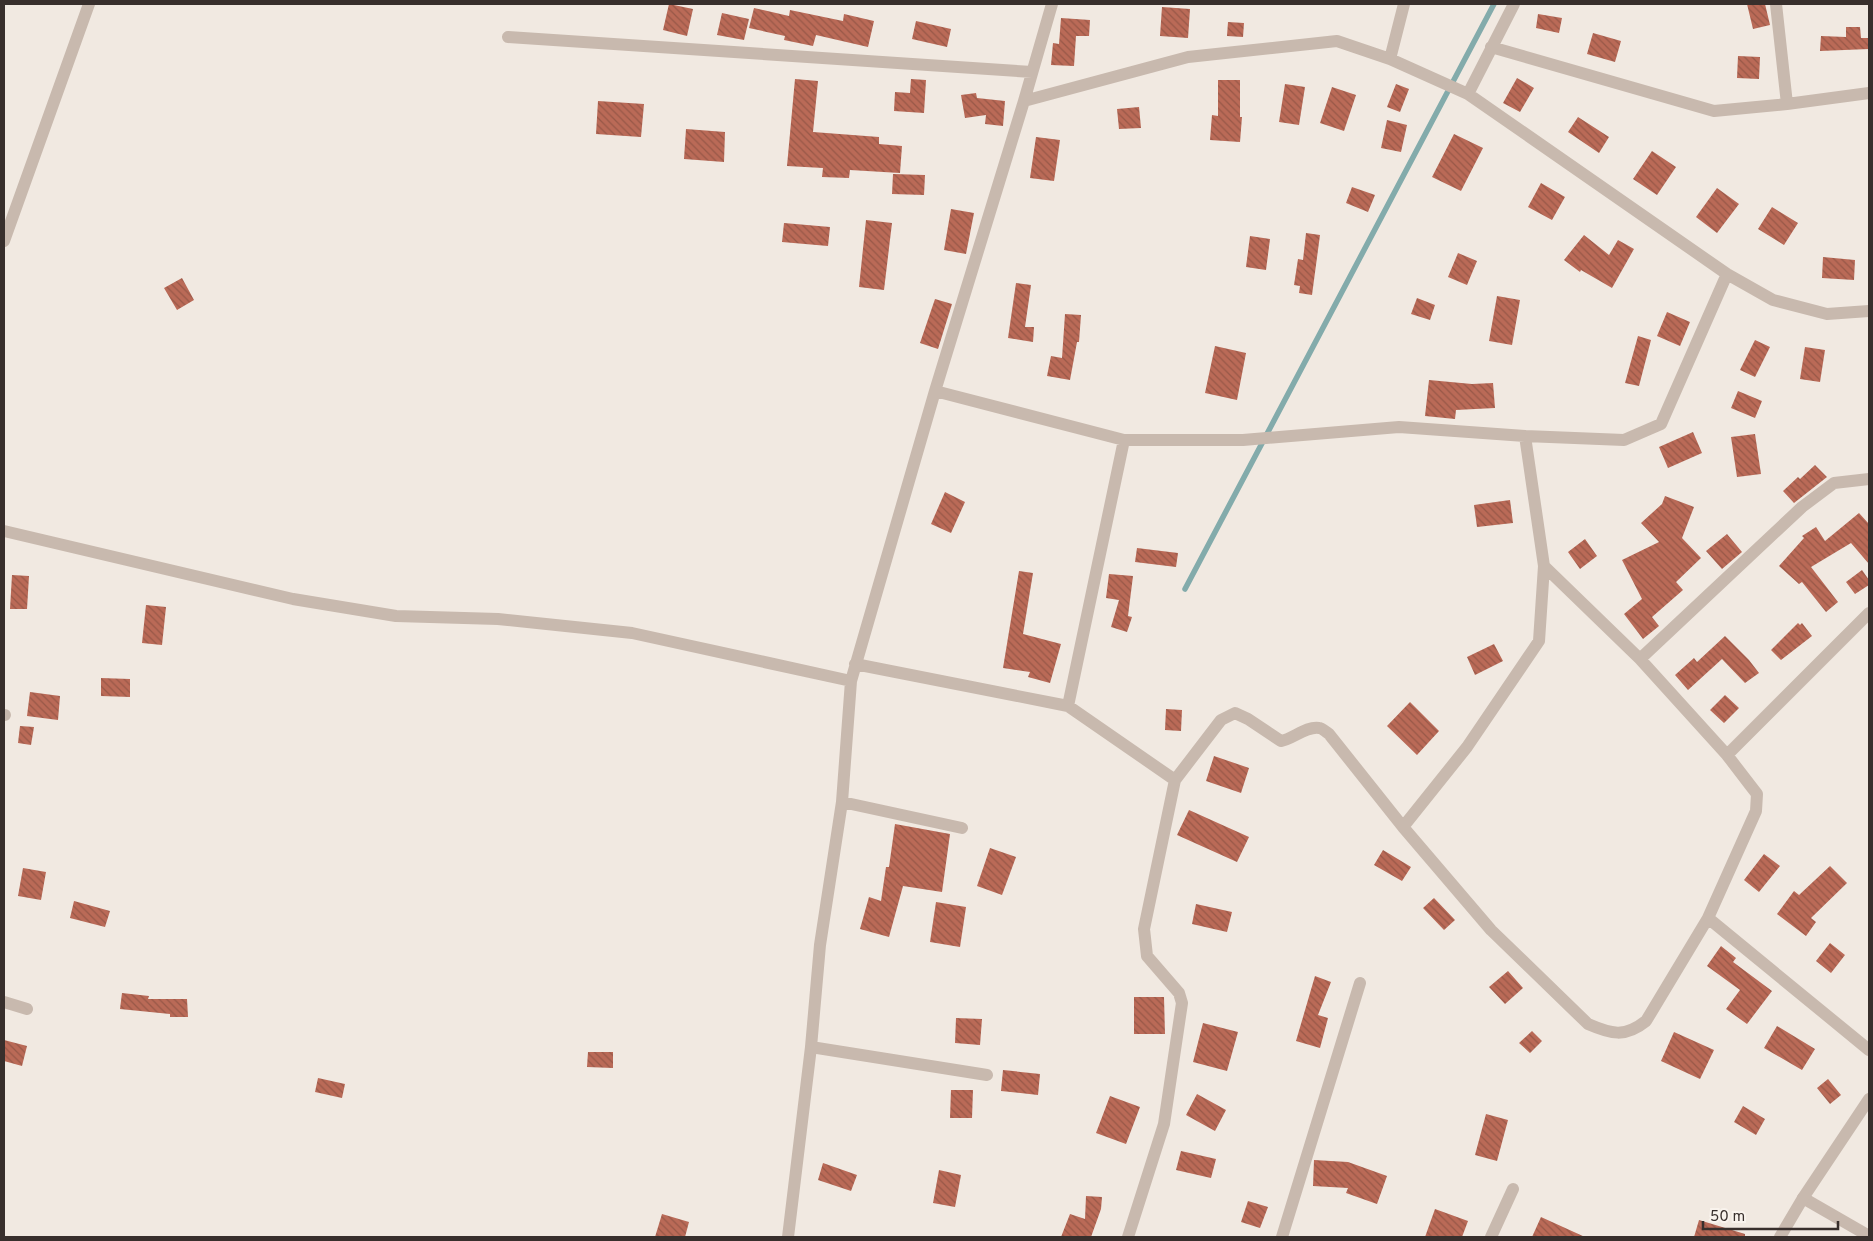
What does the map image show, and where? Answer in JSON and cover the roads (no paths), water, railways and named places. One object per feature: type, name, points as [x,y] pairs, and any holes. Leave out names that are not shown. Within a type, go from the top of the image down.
[{"type":"street","points":[[4,242],[89,4]]},
{"type":"street","points":[[788,1237],[811,1047],[820,945],[842,802],[850,681],[1052,4]]},
{"type":"street","points":[[1390,59],[1404,4]]},
{"type":"street","points":[[1468,94],[1514,4]]},
{"type":"street","points":[[1776,4],[1787,104]]},
{"type":"street","points":[[508,37],[1032,72]]},
{"type":"street","points":[[1024,101],[1188,57],[1337,41],[1390,59],[1468,94],[1727,274],[1773,300],[1828,314],[1869,311]]},
{"type":"street","points":[[1491,47],[1714,111],[1869,93]]},
{"type":"street","points":[[935,391],[1124,440],[1243,440],[1399,427],[1525,436],[1624,440],[1661,424],[1727,274]]},
{"type":"street","points":[[1403,827],[1467,747],[1539,641],[1544,566],[1525,436]]},
{"type":"street","points":[[1068,706],[1124,440]]},
{"type":"street","points":[[1640,659],[1802,507],[1834,483],[1869,479]]},
{"type":"street","points":[[4,531],[293,600],[396,616],[498,619],[632,633],[850,681]]},
{"type":"street","points":[[1128,1237],[1164,1124],[1182,1003],[1179,993],[1147,956],[1144,929],[1175,780],[1221,720],[1235,713],[1281,742],[1308,730],[1319,728],[1329,734],[1403,827],[1491,930],[1588,1024],[1605,1031],[1621,1033],[1634,1031],[1646,1021],[1708,918],[1756,812],[1757,794],[1727,755],[1640,659],[1544,566]]},
{"type":"street","points":[[1727,755],[1869,613]]},
{"type":"street","points":[[855,664],[1068,706],[1175,780]]},
{"type":"street","points":[[842,802],[962,828]]},
{"type":"street","points":[[1708,918],[1869,1050]]},
{"type":"street","points":[[1282,1237],[1360,983]]},
{"type":"street","points":[[4,1002],[27,1009]]},
{"type":"street","points":[[811,1047],[987,1075]]},
{"type":"street","points":[[1780,1237],[1803,1198],[1869,1098]]},
{"type":"street","points":[[1490,1237],[1513,1188]]},
{"type":"street","points":[[1803,1198],[1869,1236]]},
{"type":"waterway","points":[[1185,589],[1494,4]]}]
